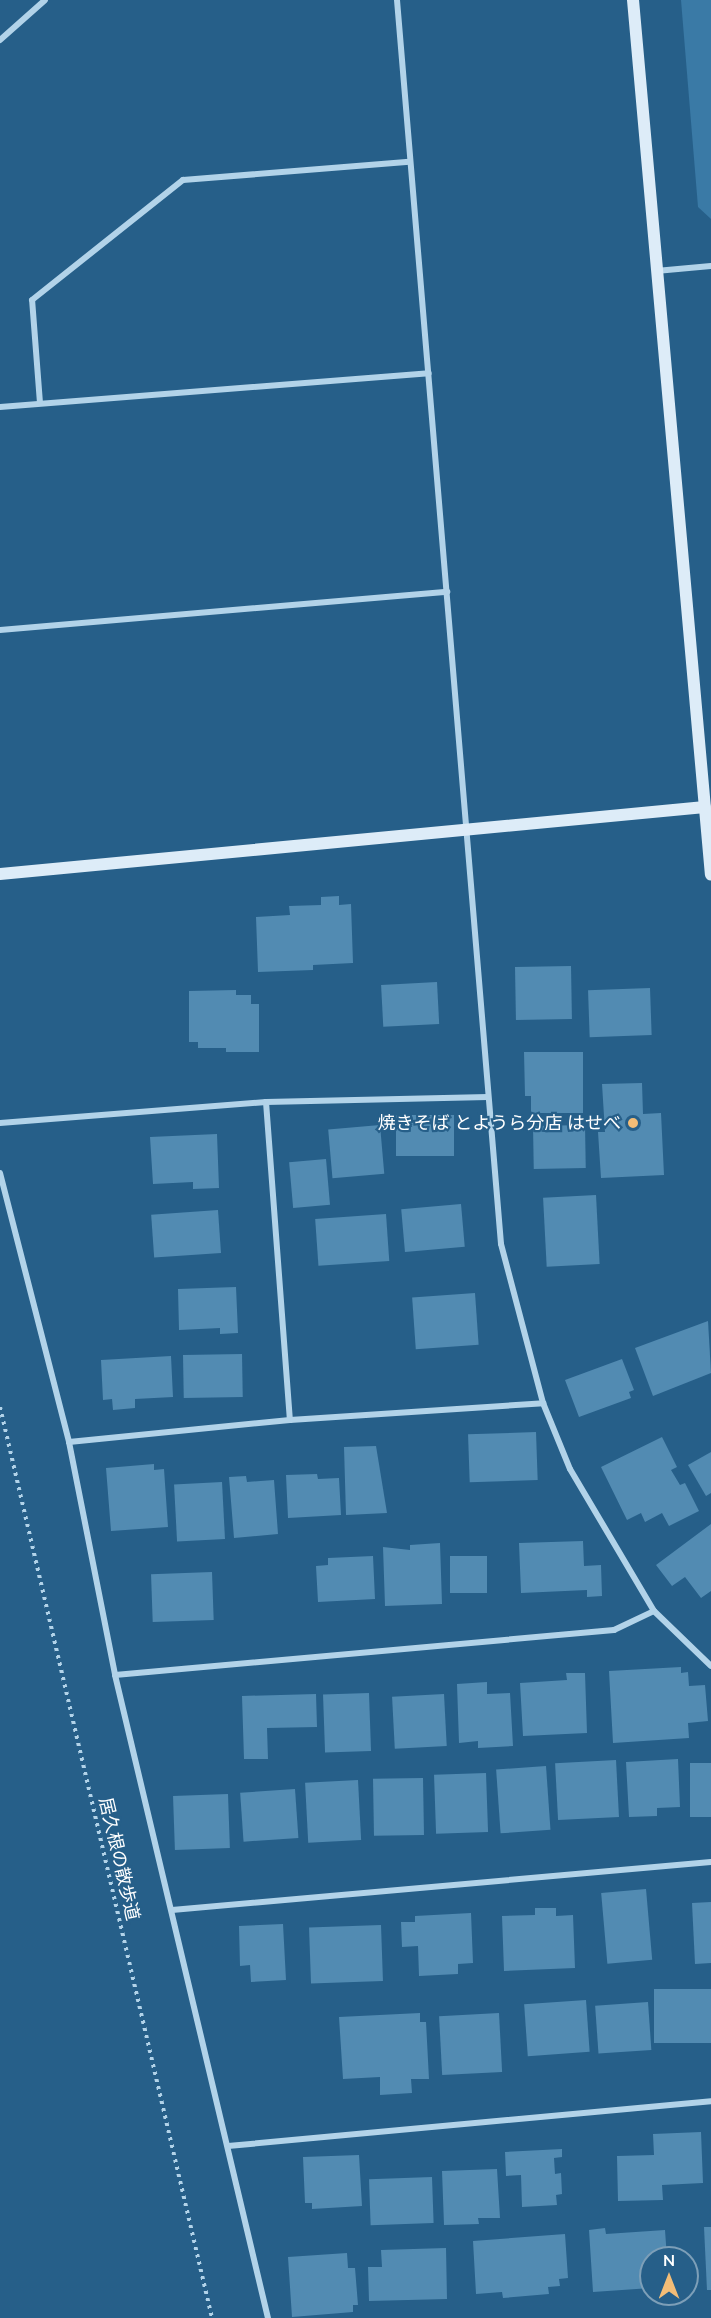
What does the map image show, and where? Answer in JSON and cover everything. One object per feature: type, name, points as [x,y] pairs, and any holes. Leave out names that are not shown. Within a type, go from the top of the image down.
[{"type":"street","points":[[0,40],[45,0]]},
{"type":"street","points":[[398,0],[409,162],[429,373],[501,1244],[543,1403],[570,1468],[654,1611],[711,1666]]},
{"type":"street","points":[[633,0],[711,875]]},
{"type":"street","points":[[40,403],[32,300],[183,180],[409,162]]},
{"type":"street","points":[[656,271],[711,266]]},
{"type":"street","points":[[0,407],[429,373]]},
{"type":"street","points":[[0,630],[447,592]]},
{"type":"street","points":[[0,874],[705,807]]},
{"type":"street","points":[[0,1123],[266,1102],[488,1097]]},
{"type":"street","points":[[266,1102],[290,1420]]},
{"type":"street","points":[[0,1173],[69,1442],[115,1675],[268,2318]]},
{"type":"street","points":[[69,1442],[290,1420],[543,1403]]},
{"type":"street","points":[[115,1675],[614,1630],[654,1611]]},
{"type":"street","points":[[172,1910],[711,1862]]},
{"type":"street","points":[[228,2146],[711,2101]]},
{"type":"path","name":"居久根の散歩道","points":[[0,1407],[212,2318]]},
{"type":"shaded area","points":[[681,0],[711,0],[711,219],[698,207]]},
{"type":"building","points":[[339,896],[339,905],[351,904],[353,963],[313,965],[313,970],[258,972],[256,917],[290,915],[289,906],[321,905],[321,897]]},
{"type":"building","points":[[571,966],[572,1019],[516,1020],[515,967]]},
{"type":"building","points":[[437,982],[439,1024],[383,1027],[381,985]]},
{"type":"building","points":[[650,988],[652,1035],[590,1037],[588,990]]},
{"type":"building","points":[[236,990],[236,995],[251,995],[251,1004],[259,1004],[259,1052],[226,1052],[226,1048],[198,1048],[198,1042],[189,1042],[189,991]]},
{"type":"building","points":[[524,1052],[583,1052],[583,1113],[531,1113],[531,1096],[525,1096]]},
{"type":"building","name":"焼きそば とようら分店 はせべ","points":[[642,1083],[643,1114],[661,1113],[664,1175],[601,1178],[598,1132],[605,1132],[602,1084]]},
{"type":"building","points":[[396,1115],[454,1115],[454,1156],[396,1156]]},
{"type":"building","points":[[380,1125],[384,1174],[332,1178],[328,1130]]},
{"type":"building","points":[[585,1125],[586,1168],[534,1169],[533,1126]]},
{"type":"building","points":[[217,1134],[219,1188],[193,1189],[193,1182],[153,1184],[150,1137]]},
{"type":"building","points":[[326,1159],[330,1205],[293,1208],[289,1162]]},
{"type":"building","points":[[596,1195],[600,1264],[547,1267],[543,1198]]},
{"type":"building","points":[[461,1204],[465,1247],[405,1252],[401,1209]]},
{"type":"building","points":[[218,1210],[221,1253],[154,1258],[151,1215]]},
{"type":"building","points":[[386,1214],[389,1261],[318,1266],[315,1219]]},
{"type":"building","points":[[236,1287],[238,1333],[220,1334],[220,1328],[179,1330],[178,1289]]},
{"type":"building","points":[[475,1293],[479,1345],[416,1349],[412,1297]]},
{"type":"building","points":[[708,1321],[711,1373],[653,1396],[635,1348]]},
{"type":"building","points":[[242,1354],[243,1397],[184,1398],[183,1355]]},
{"type":"building","points":[[171,1356],[173,1397],[135,1399],[135,1408],[113,1410],[112,1399],[103,1400],[101,1360]]},
{"type":"building","points":[[622,1359],[634,1390],[629,1392],[631,1398],[579,1417],[565,1380]]},
{"type":"building","points":[[536,1432],[538,1480],[470,1482],[468,1434]]},
{"type":"building","points":[[662,1437],[677,1467],[671,1470],[680,1485],[685,1483],[699,1511],[669,1526],[662,1513],[645,1522],[641,1513],[627,1520],[601,1467]]},
{"type":"building","points":[[376,1446],[387,1513],[346,1515],[344,1447]]},
{"type":"building","points":[[711,1452],[711,1493],[706,1496],[688,1465]]},
{"type":"building","points":[[154,1464],[154,1470],[164,1469],[168,1527],[111,1531],[106,1468]]},
{"type":"building","points":[[317,1474],[318,1479],[339,1478],[341,1515],[288,1518],[286,1475]]},
{"type":"building","points":[[246,1476],[247,1482],[274,1480],[278,1534],[234,1538],[229,1477]]},
{"type":"building","points":[[222,1482],[225,1539],[177,1541],[174,1485]]},
{"type":"building","points":[[711,1524],[711,1591],[701,1598],[685,1577],[672,1586],[656,1565]]},
{"type":"building","points":[[583,1541],[584,1566],[601,1565],[602,1596],[587,1597],[587,1590],[521,1593],[519,1543]]},
{"type":"building","points":[[440,1543],[442,1604],[385,1606],[383,1547],[410,1550],[410,1545]]},
{"type":"building","points":[[373,1556],[375,1599],[318,1602],[316,1566],[328,1565],[328,1558]]},
{"type":"building","points":[[450,1556],[487,1556],[487,1593],[450,1593]]},
{"type":"building","points":[[212,1572],[214,1620],[153,1622],[151,1574]]},
{"type":"building","points":[[681,1667],[681,1673],[688,1672],[689,1686],[705,1685],[708,1721],[688,1723],[689,1738],[613,1743],[609,1671]]},
{"type":"building","points":[[566,1673],[585,1673],[587,1733],[523,1736],[520,1683],[567,1680]]},
{"type":"building","points":[[487,1682],[487,1694],[510,1693],[513,1746],[478,1748],[478,1741],[459,1743],[457,1684]]},
{"type":"building","points":[[369,1693],[371,1751],[325,1753],[323,1695]]},
{"type":"building","points":[[316,1694],[317,1727],[267,1728],[268,1759],[244,1759],[242,1696]]},
{"type":"building","points":[[444,1694],[447,1746],[395,1749],[392,1697]]},
{"type":"building","points":[[678,1759],[680,1807],[657,1808],[657,1816],[629,1817],[626,1762]]},
{"type":"building","points":[[616,1760],[619,1817],[558,1820],[555,1763]]},
{"type":"building","points":[[690,1763],[711,1763],[711,1817],[690,1817]]},
{"type":"building","points":[[546,1766],[550,1830],[501,1833],[496,1769]]},
{"type":"building","points":[[486,1773],[488,1832],[436,1834],[434,1775]]},
{"type":"building","points":[[423,1778],[424,1835],[374,1836],[373,1779]]},
{"type":"building","points":[[358,1780],[361,1840],[308,1843],[305,1783]]},
{"type":"building","points":[[295,1789],[298,1838],[244,1842],[240,1793]]},
{"type":"building","points":[[228,1794],[230,1848],[175,1850],[173,1796]]},
{"type":"building","points":[[646,1889],[652,1960],[607,1964],[601,1893]]},
{"type":"building","points":[[711,1902],[711,1963],[695,1964],[692,1903]]},
{"type":"building","points":[[535,1908],[556,1908],[556,1916],[573,1915],[575,1968],[504,1971],[502,1916],[535,1915]]},
{"type":"building","points":[[471,1913],[473,1963],[458,1964],[458,1974],[419,1976],[418,1946],[402,1947],[401,1922],[415,1922],[415,1916]]},
{"type":"building","points":[[283,1924],[286,1980],[251,1982],[250,1965],[240,1966],[239,1926]]},
{"type":"building","points":[[381,1925],[383,1981],[311,1983],[309,1928]]},
{"type":"building","points":[[654,1989],[711,1989],[711,2043],[654,2043]]},
{"type":"building","points":[[586,2000],[590,2052],[528,2056],[524,2004]]},
{"type":"building","points":[[648,2002],[651,2050],[598,2054],[595,2006]]},
{"type":"building","points":[[420,2013],[420,2022],[426,2022],[429,2079],[411,2079],[412,2093],[380,2095],[380,2077],[343,2079],[339,2017]]},
{"type":"building","points":[[499,2013],[502,2072],[442,2075],[439,2016]]},
{"type":"building","points":[[701,2132],[703,2183],[662,2185],[663,2200],[618,2201],[617,2156],[654,2155],[653,2134]]},
{"type":"building","points":[[562,2149],[562,2157],[554,2158],[555,2174],[561,2173],[562,2194],[556,2195],[557,2205],[522,2207],[521,2175],[506,2176],[505,2152]]},
{"type":"building","points":[[359,2155],[362,2206],[312,2209],[312,2203],[305,2203],[303,2157]]},
{"type":"building","points":[[497,2169],[500,2218],[478,2218],[479,2224],[444,2225],[442,2171]]},
{"type":"building","points":[[432,2177],[434,2223],[371,2225],[369,2179]]},
{"type":"building","points":[[704,2227],[711,2227],[711,2290],[707,2290]]},
{"type":"building","points":[[605,2228],[606,2234],[665,2230],[666,2246],[639,2246],[639,2289],[593,2292],[589,2230]]},
{"type":"building","points":[[565,2234],[568,2278],[559,2279],[560,2286],[548,2287],[549,2294],[503,2298],[502,2292],[476,2294],[473,2241]]},
{"type":"building","points":[[446,2248],[447,2299],[369,2301],[368,2267],[382,2267],[381,2250]]},
{"type":"building","points":[[347,2253],[348,2268],[355,2268],[358,2305],[353,2305],[353,2312],[292,2317],[288,2257]]},
{"type":"place","name":"焼きそば とようら分店 はせべ","points":[[633,1123]]}]
